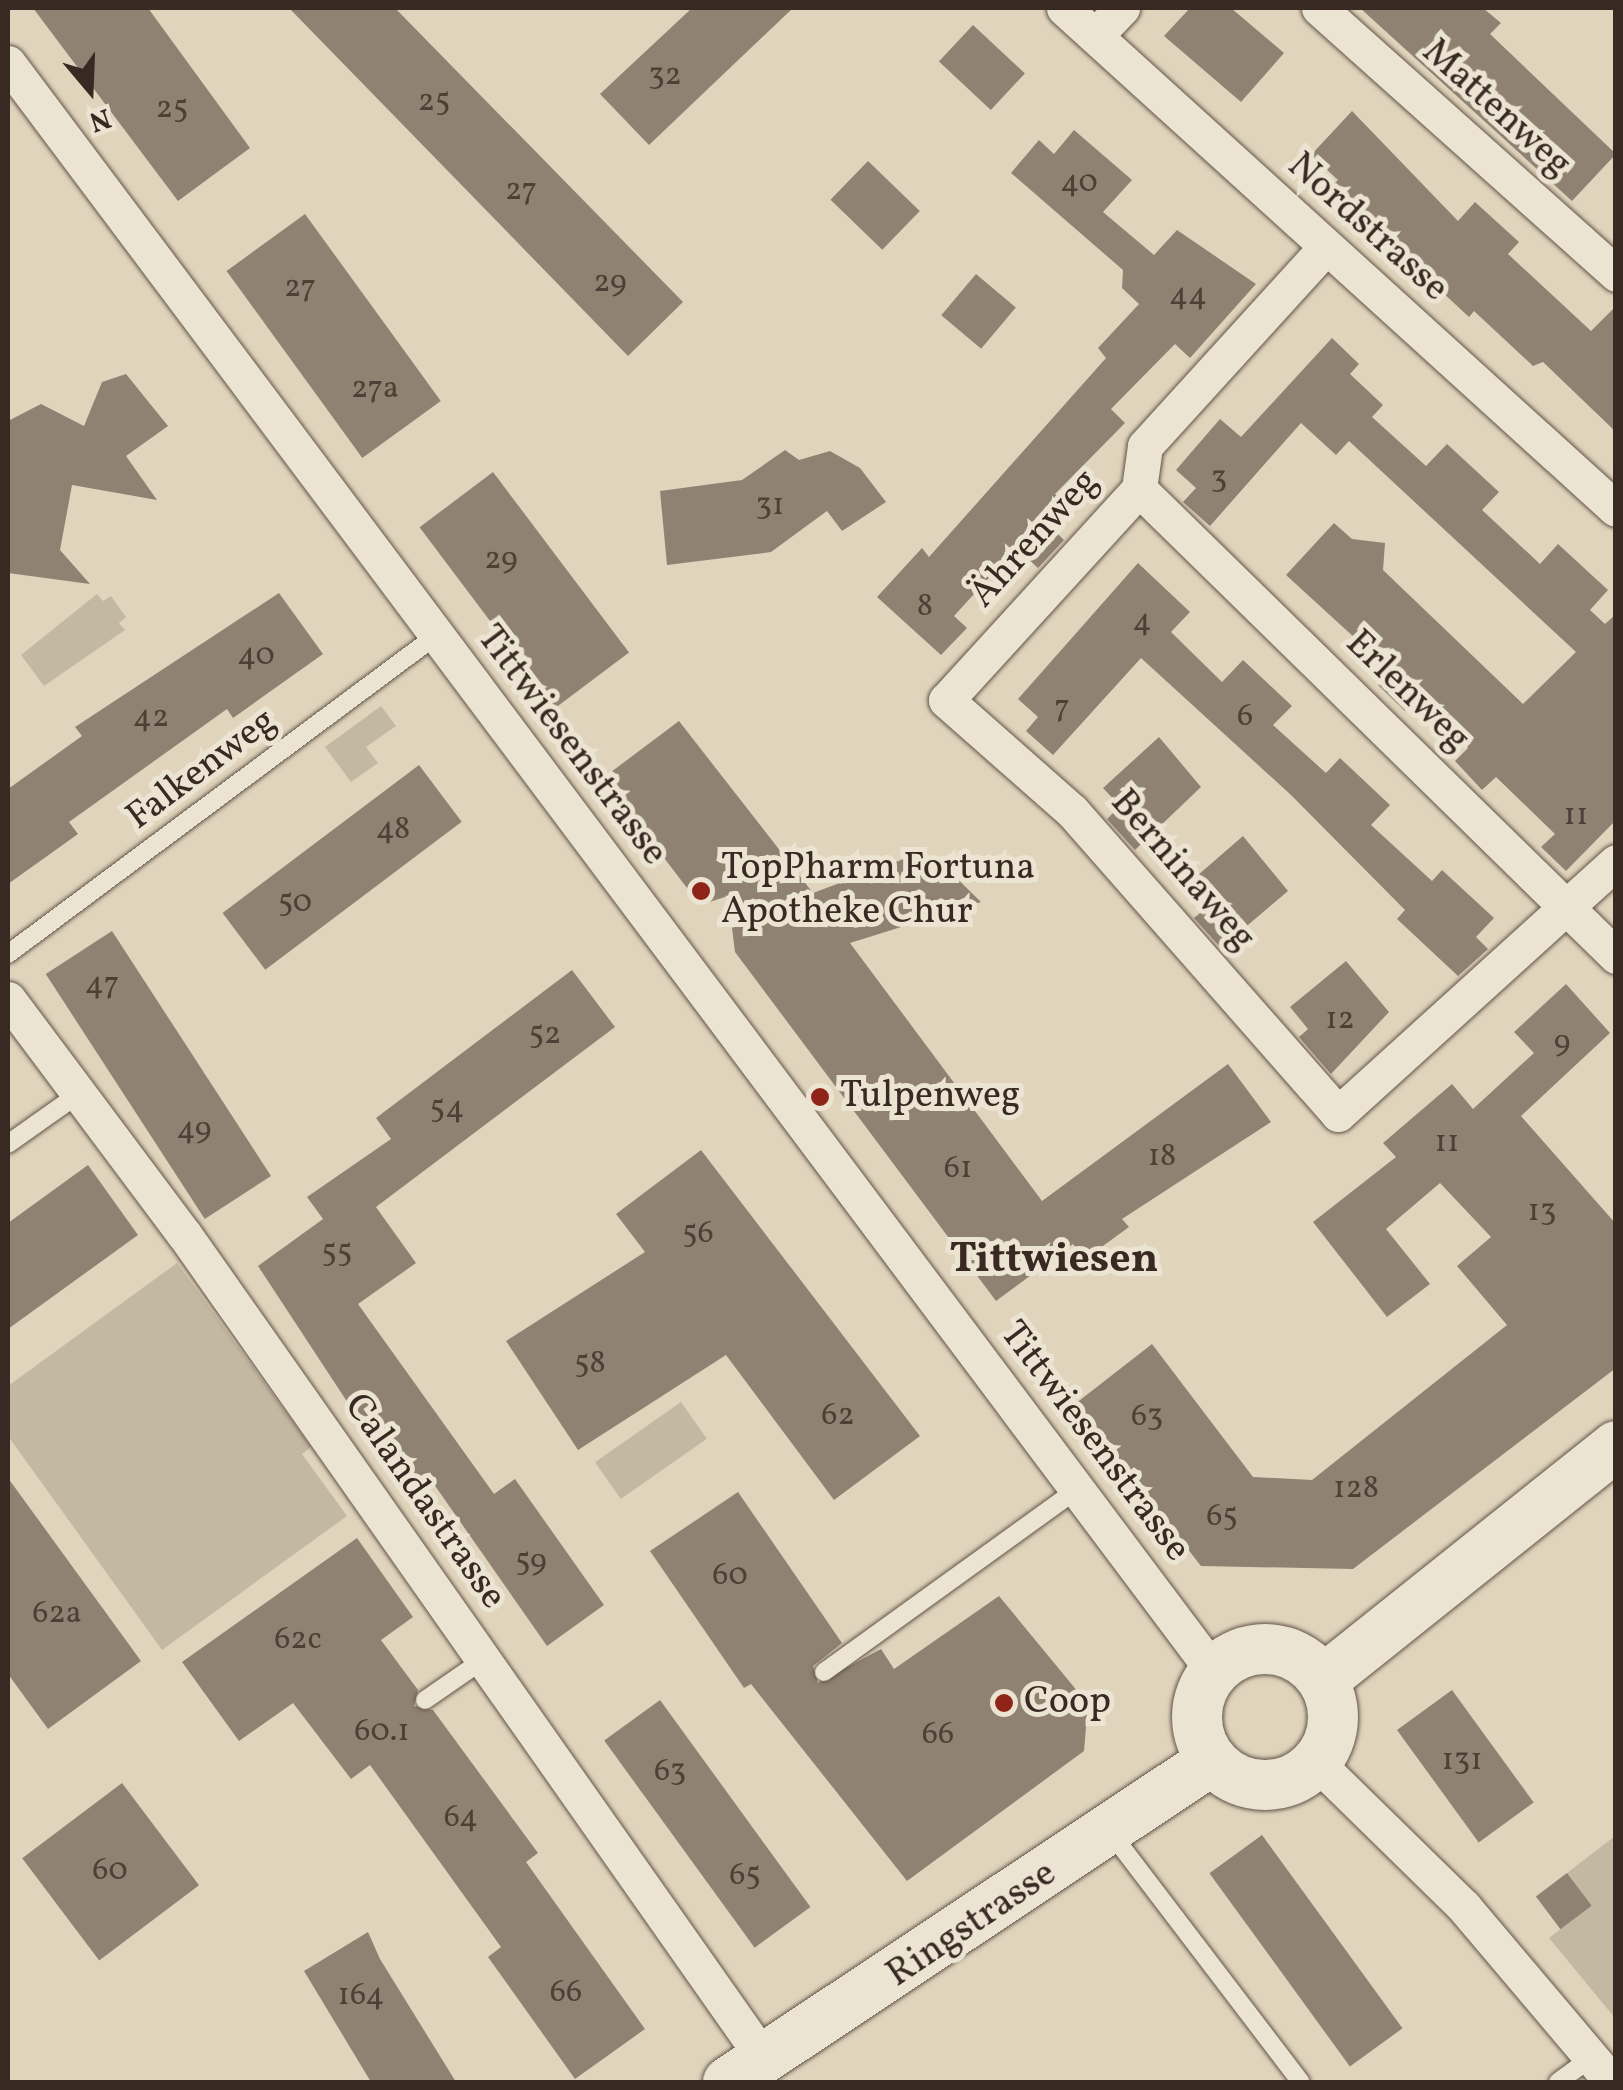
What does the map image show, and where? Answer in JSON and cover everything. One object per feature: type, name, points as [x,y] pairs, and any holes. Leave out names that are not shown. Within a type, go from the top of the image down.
[{"type":"main road","points":[[1323,1680],[1616,1446]]},
{"type":"main road","points":[[1282,1650],[1323,1680],[1334,1722],[1316,1762],[1298,1777],[1264,1785],[1230,1776],[1211,1761],[1195,1716],[1213,1671],[1245,1652],[1282,1650]]},
{"type":"main road","name":"Ringstrasse","points":[[746,2071],[1111,1832],[1211,1761]]},
{"type":"street","name":"Nordstrasse","points":[[1064,8],[1326,247],[1612,498]]},
{"type":"street","points":[[1095,36],[1122,8]]},
{"type":"street","name":"Mattenweg","points":[[1319,8],[1616,274]]},
{"type":"street","name":"Tittwiesenstrasse","points":[[8,63],[434,637],[1080,1487],[1213,1671]]},
{"type":"street","name":"Ährenweg","points":[[946,700],[1139,489],[1144,446],[1326,247]]},
{"type":"street","name":"Erlenweg","points":[[1139,489],[1616,956]]},
{"type":"street","name":"Berninaweg","points":[[946,700],[1072,811],[1338,1114],[1568,908]]},
{"type":"street","points":[[1568,908],[1616,862]]},
{"type":"street","name":"Calandastrasse","points":[[8,999],[80,1093],[483,1660],[746,2071]]},
{"type":"street","points":[[1316,1762],[1464,1907],[1601,2070]]},
{"type":"lane","name":"Falkenweg","points":[[8,954],[434,637]]},
{"type":"lane","points":[[8,1144],[80,1093]]},
{"type":"lane","points":[[824,1672],[1080,1487]]},
{"type":"lane","points":[[425,1700],[483,1660]]},
{"type":"lane","points":[[1111,1832],[1302,2082]]},
{"type":"lane","points":[[1558,2082],[1601,2070]]},
{"type":"shaded area","points":[[97,594],[103,601],[111,596],[126,617],[119,623],[125,630],[44,686],[21,655]]},
{"type":"shaded area","points":[[381,706],[396,726],[366,747],[378,763],[351,782],[325,747]]},
{"type":"shaded area","points":[[177,1263],[311,1447],[302,1454],[347,1516],[162,1650],[8,1436],[8,1386]]},
{"type":"shaded area","points":[[681,1402],[707,1439],[621,1499],[595,1462]]},
{"type":"shaded area","points":[[1615,1836],[1615,2018],[1549,1938],[1591,1906],[1567,1873]]},
{"type":"building","points":[[33,8],[148,8],[250,148],[178,201]]},
{"type":"building","points":[[289,8],[395,8],[683,302],[628,356]]},
{"type":"building","points":[[692,8],[793,8],[649,145],[600,94]]},
{"type":"building","points":[[1190,8],[1231,8],[1284,53],[1241,102],[1164,36]]},
{"type":"building","points":[[1360,8],[1483,8],[1501,23],[1490,34],[1616,154],[1572,201]]},
{"type":"building","points":[[973,25],[1025,73],[991,110],[939,62]]},
{"type":"building","points":[[1352,111],[1458,221],[1475,202],[1519,242],[1508,254],[1591,331],[1616,306],[1616,432],[1543,362],[1533,366],[1474,311],[1469,317],[1330,188],[1338,180],[1311,155]]},
{"type":"building","points":[[1074,130],[1132,180],[1103,212],[1154,255],[1177,230],[1256,284],[1190,358],[1175,344],[1111,409],[1125,423],[1055,494],[1070,508],[1052,528],[1064,540],[1038,568],[1016,548],[954,616],[967,628],[941,655],[877,597],[922,548],[929,557],[1106,358],[1098,348],[1139,304],[1122,288],[1123,270],[1011,173],[1039,140],[1054,154]]},
{"type":"building","points":[[868,161],[920,211],[882,250],[830,200]]},
{"type":"building","points":[[305,214],[441,401],[362,458],[227,271]]},
{"type":"building","points":[[976,274],[1016,307],[981,349],[941,315]]},
{"type":"building","points":[[1332,338],[1359,364],[1350,374],[1383,405],[1372,417],[1426,466],[1447,444],[1499,492],[1482,510],[1540,564],[1558,544],[1608,590],[1590,610],[1605,624],[1616,614],[1616,820],[1566,871],[1541,847],[1555,834],[1496,777],[1482,790],[1455,761],[1468,748],[1420,696],[1405,711],[1378,685],[1391,671],[1286,575],[1334,523],[1352,539],[1385,543],[1383,570],[1523,704],[1576,652],[1349,441],[1336,455],[1301,423],[1210,526],[1183,502],[1196,488],[1176,470],[1220,419],[1241,437]]},
{"type":"building","points":[[126,374],[168,426],[126,456],[157,500],[72,485],[60,550],[90,584],[8,573],[8,421],[41,404],[84,426],[102,382]]},
{"type":"building","points":[[785,450],[799,460],[830,451],[860,468],[886,502],[842,531],[827,511],[771,552],[667,565],[660,491],[742,480]]},
{"type":"building","points":[[493,472],[629,652],[556,708],[420,527]]},
{"type":"building","points":[[1138,563],[1190,612],[1171,632],[1222,682],[1243,660],[1292,706],[1273,725],[1326,773],[1340,758],[1390,805],[1371,825],[1432,881],[1442,870],[1494,918],[1476,937],[1488,949],[1458,976],[1397,919],[1405,910],[1291,795],[1141,658],[1053,755],[1026,731],[1038,717],[1018,699]]},
{"type":"building","points":[[279,593],[323,654],[233,718],[227,709],[69,822],[78,834],[8,884],[8,789],[82,736],[75,727]]},
{"type":"building","points":[[679,721],[813,893],[917,854],[920,863],[936,858],[981,902],[850,943],[1042,1201],[1228,1064],[1271,1122],[1122,1219],[1129,1227],[1085,1259],[1073,1244],[996,1301],[735,952],[728,896],[700,905],[603,778]]},
{"type":"building","points":[[1159,737],[1201,787],[1135,850],[1107,819],[1120,806],[1103,788]]},
{"type":"building","points":[[419,765],[462,822],[265,970],[223,913]]},
{"type":"building","points":[[1243,836],[1288,891],[1221,948],[1194,918],[1210,905],[1190,882]]},
{"type":"building","points":[[112,931],[271,1176],[205,1219],[46,974]]},
{"type":"building","points":[[1346,961],[1389,1012],[1331,1074],[1299,1037],[1308,1029],[1290,1007]]},
{"type":"building","points":[[572,970],[615,1027],[376,1207],[416,1263],[358,1304],[494,1494],[515,1479],[604,1605],[547,1646],[431,1480],[409,1496],[258,1266],[323,1219],[307,1197],[391,1139],[376,1118]]},
{"type":"building","points":[[1566,984],[1610,1033],[1521,1116],[1616,1224],[1616,1368],[1353,1569],[1201,1566],[1075,1404],[1152,1344],[1253,1477],[1312,1480],[1507,1325],[1457,1266],[1491,1237],[1440,1183],[1386,1229],[1430,1284],[1387,1317],[1313,1222],[1396,1157],[1383,1143],[1452,1084],[1473,1109],[1534,1053],[1514,1032]]},
{"type":"building","points":[[701,1150],[920,1436],[834,1500],[726,1355],[578,1450],[506,1341],[645,1252],[616,1214]]},
{"type":"building","points":[[88,1165],[138,1235],[8,1329],[8,1223]]},
{"type":"building","points":[[8,1478],[141,1661],[48,1729],[8,1674]]},
{"type":"building","points":[[738,1492],[842,1643],[813,1666],[818,1683],[881,1649],[894,1669],[999,1596],[1088,1704],[1084,1751],[907,1881],[751,1684],[744,1688],[650,1551]]},
{"type":"building","points":[[357,1538],[413,1617],[381,1640],[418,1690],[414,1706],[433,1710],[538,1853],[526,1862],[645,2029],[575,2079],[488,1957],[501,1947],[370,1765],[351,1779],[293,1703],[239,1741],[182,1662]]},
{"type":"building","points":[[1452,1690],[1534,1802],[1479,1842],[1397,1730]]},
{"type":"building","points":[[660,1700],[810,1907],[755,1948],[604,1741]]},
{"type":"building","points":[[122,1783],[199,1885],[99,1960],[22,1858]]},
{"type":"building","points":[[1262,1835],[1402,2028],[1350,2067],[1209,1873]]},
{"type":"building","points":[[1567,1873],[1592,1906],[1561,1929],[1536,1896]]},
{"type":"building","points":[[368,1932],[380,1959],[456,2082],[371,2082],[304,1971]]},
{"type":"place","name":"TopPharm Fortuna Apotheke Chur","points":[[701,891]]},
{"type":"place","name":"Tulpenweg","points":[[820,1097]]},
{"type":"place","name":"Coop","points":[[1004,1703]]},
{"type":"district","name":"Tittwiesen","points":[[1054,1261]]}]
